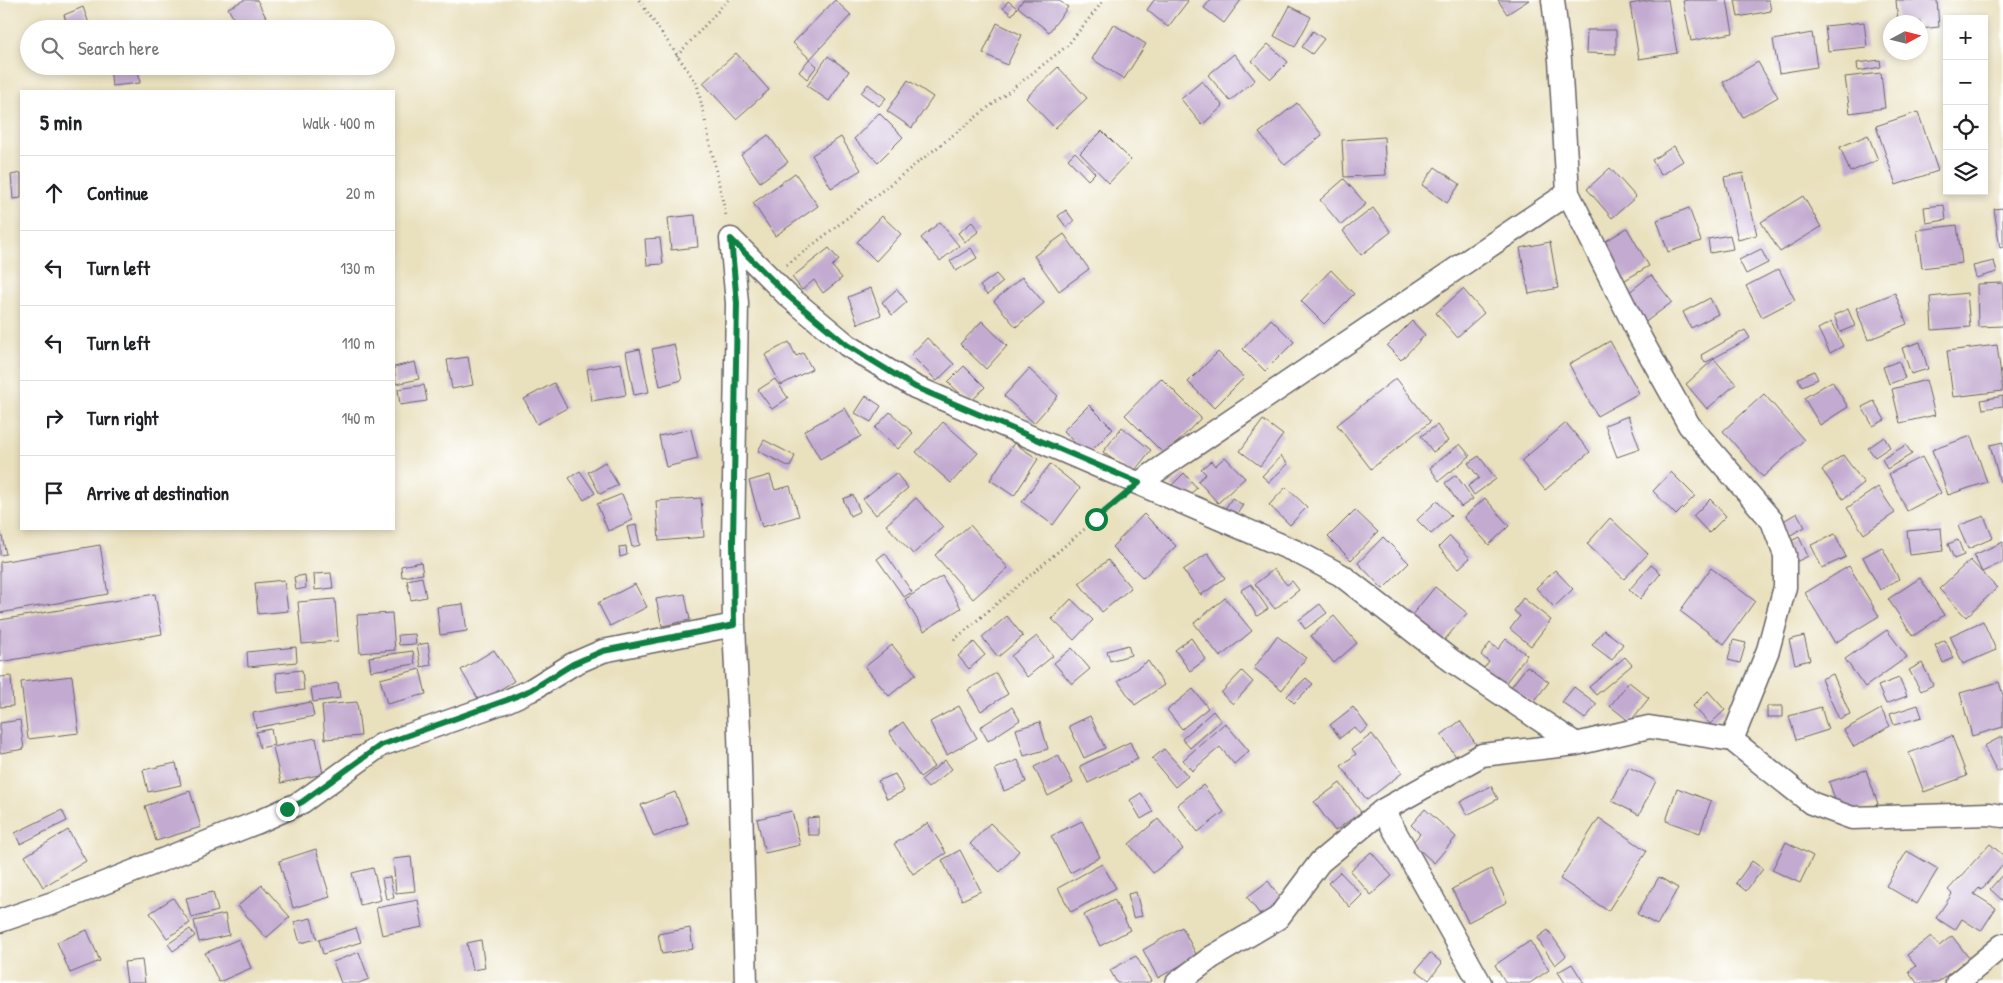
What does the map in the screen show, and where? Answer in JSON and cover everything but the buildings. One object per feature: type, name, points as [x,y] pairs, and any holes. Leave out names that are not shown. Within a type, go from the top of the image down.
[{"type":"street","points":[[1553,0],[1560,60],[1568,192],[1641,340],[1689,425],[1772,521],[1785,555],[1785,587],[1768,650],[1732,740]]},
{"type":"street","points":[[1139,483],[1568,192]]},
{"type":"street","points":[[731,239],[787,295],[847,345],[915,387],[1297,552],[1341,575],[1452,661],[1576,744]]},
{"type":"street","points":[[731,239],[737,303],[733,542],[734,625],[746,983]]},
{"type":"street","points":[[0,920],[56,902],[258,822],[302,802],[381,745],[531,690],[573,664],[603,651],[734,625]]},
{"type":"street","points":[[1177,983],[1212,957],[1278,918],[1320,862],[1383,810],[1482,755],[1576,744],[1649,727],[1732,740],[1810,803],[1852,818],[1989,814],[2003,816]]},
{"type":"street","points":[[1383,810],[1480,983]]},
{"type":"street","points":[[1957,983],[2003,945]]},
{"type":"path","points":[[640,0],[697,84],[731,239]]},
{"type":"path","points":[[677,56],[728,0]]},
{"type":"path","points":[[771,278],[1067,46],[1104,0]]},
{"type":"path","points":[[954,640],[1139,483]]},
{"type":"route","points":[[287,809],[302,802],[381,745],[531,690],[573,664],[603,651],[734,625],[733,542],[737,303],[731,239],[787,295],[847,345],[915,387],[1139,483],[1096,519]]}]
